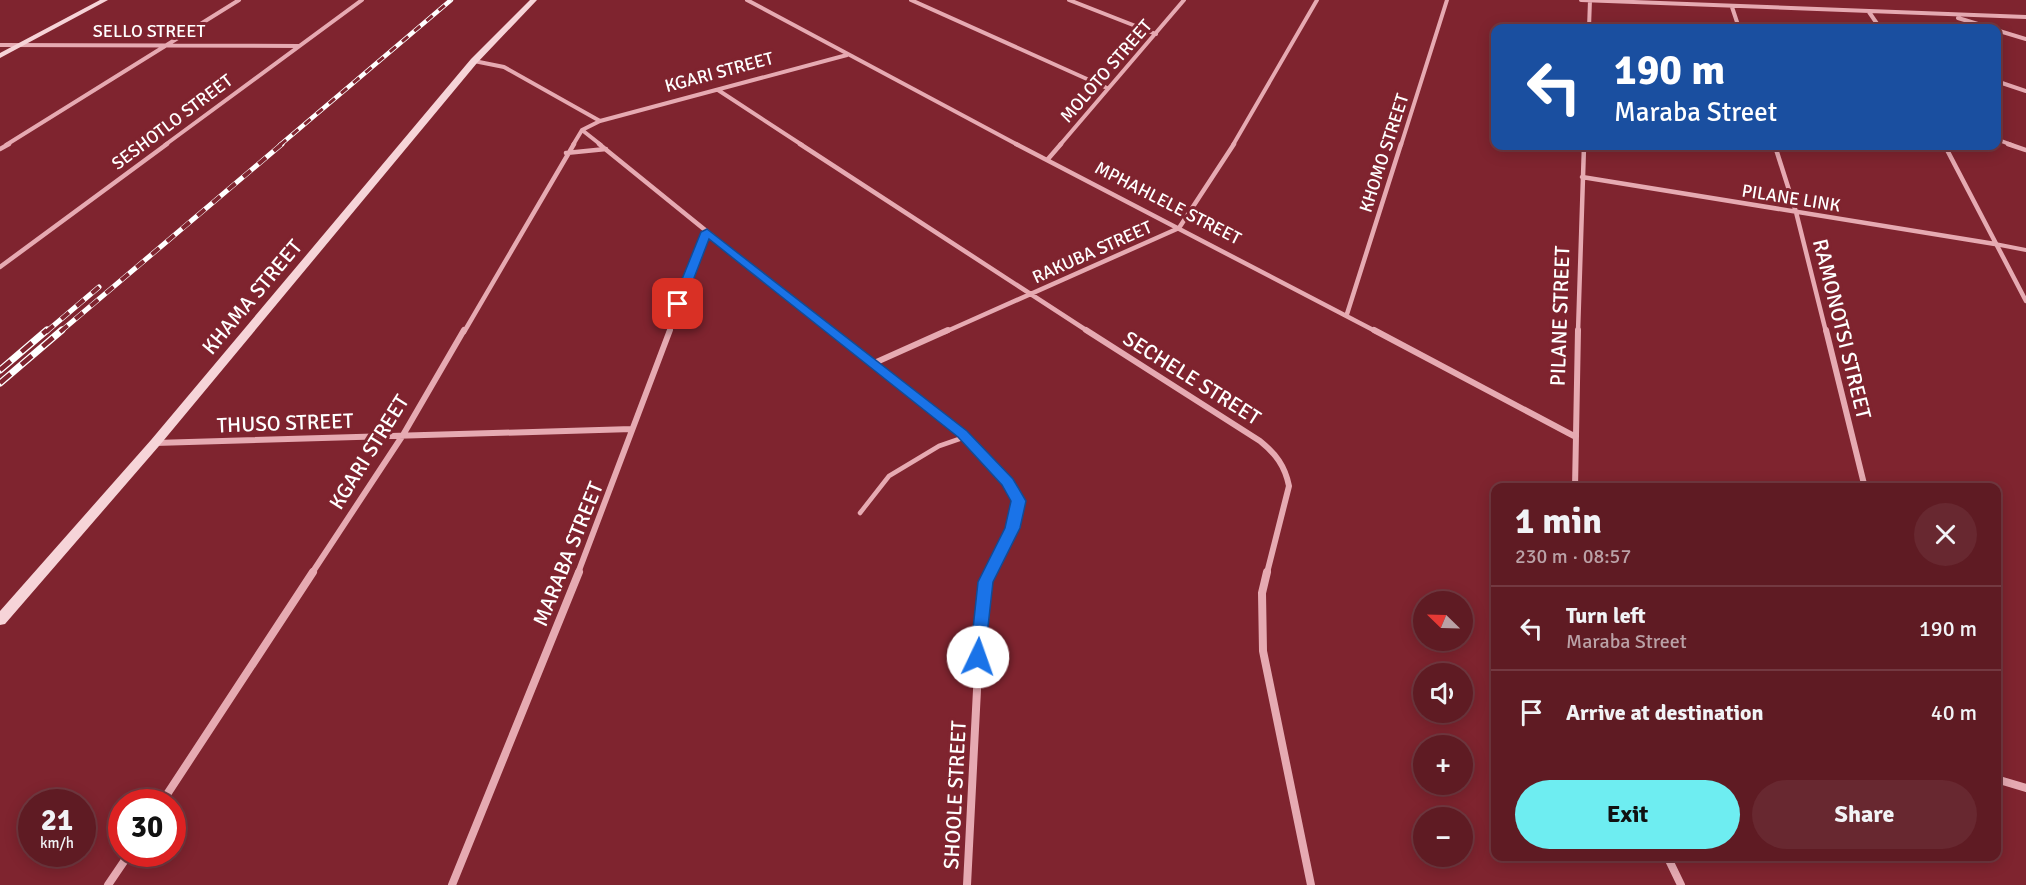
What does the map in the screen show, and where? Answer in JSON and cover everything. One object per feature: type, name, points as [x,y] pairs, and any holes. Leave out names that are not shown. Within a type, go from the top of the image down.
[{"type":"street","points":[[0,56],[105,0]]},
{"type":"street","points":[[0,148],[239,0]]},
{"type":"street","name":"SESHOTLO STREET","points":[[0,267],[362,0]]},
{"type":"street","name":"KHAMA STREET","points":[[0,620],[155,443],[474,61],[534,0]]},
{"type":"street","name":"MPHAHLELE STREET","points":[[747,0],[847,55],[1347,314],[1574,436]]},
{"type":"street","points":[[911,0],[1107,88]]},
{"type":"street","points":[[1069,0],[1156,34]]},
{"type":"street","name":"MOLOTO STREET","points":[[1048,159],[1184,0]]},
{"type":"street","name":"RAKUBA STREET","points":[[872,364],[1179,228],[1231,148],[1317,0]]},
{"type":"street","name":"KHOMO STREET","points":[[1347,314],[1447,0]]},
{"type":"street","points":[[1581,0],[2026,18]]},
{"type":"street","points":[[1589,24],[1590,0]]},
{"type":"street","points":[[1732,7],[1738,24]]},
{"type":"street","points":[[1869,12],[1877,24]]},
{"type":"street","points":[[1948,15],[1978,24]]},
{"type":"street","points":[[2001,32],[2026,39]]},
{"type":"street","name":"SELLO STREET","points":[[0,45],[299,46]]},
{"type":"street","name":"KGARI STREET","points":[[171,789],[403,435],[566,153],[582,130],[600,120],[847,55]]},
{"type":"street","points":[[474,61],[504,67],[600,120]]},
{"type":"street","points":[[2001,83],[2026,91]]},
{"type":"street","name":"SECHELE STREET","points":[[718,90],[1262,442],[1277,454],[1288,470],[1289,486],[1262,593],[1263,651],[1311,885]]},
{"type":"street","name":"SHOOLE STREET","points":[[582,130],[965,437],[1008,482],[1018,501],[1012,528],[986,582],[981,612],[967,885]]},
{"type":"street","points":[[2001,141],[2026,150]]},
{"type":"street","points":[[566,153],[607,149]]},
{"type":"street","name":"PILANE STREET","points":[[1575,483],[1574,436],[1584,150]]},
{"type":"street","name":"RAMONOTSI STREET","points":[[1776,150],[1796,212],[1864,483]]},
{"type":"street","points":[[1947,150],[2026,301]]},
{"type":"street","name":"PILANE LINK","points":[[1582,177],[1995,244]]},
{"type":"street","name":"MARABA STREET","points":[[452,885],[609,497],[632,429],[707,232]]},
{"type":"street","name":"THUSO STREET","points":[[155,443],[632,429]]},
{"type":"street","points":[[2001,780],[2026,788]]},
{"type":"street","points":[[1669,861],[1681,885]]},
{"type":"street","points":[[108,885],[120,867]]},
{"type":"lane","points":[[1995,244],[2026,250]]},
{"type":"lane","points":[[860,513],[889,476],[939,446],[965,437]]},
{"type":"railway","points":[[280,145],[451,0]]},
{"type":"railway","points":[[60,332],[282,144]]},
{"type":"railway","points":[[46,332],[99,287]]},
{"type":"railway","points":[[0,370],[47,330]]},
{"type":"railway","points":[[0,383],[62,330]]},
{"type":"route","points":[[678,304],[707,232],[963,434],[1008,482],[1018,501],[1012,528],[986,582],[978,657]]}]
